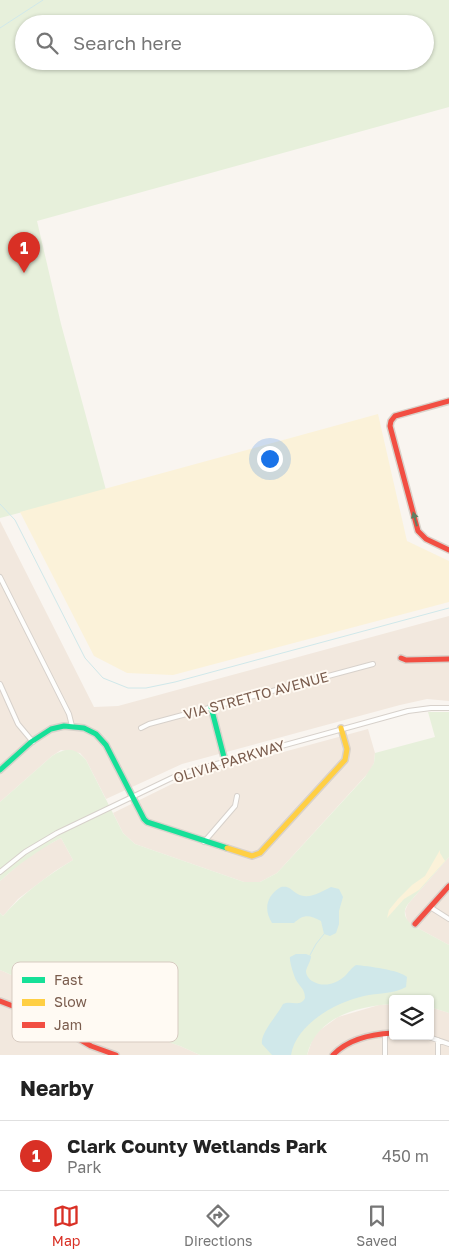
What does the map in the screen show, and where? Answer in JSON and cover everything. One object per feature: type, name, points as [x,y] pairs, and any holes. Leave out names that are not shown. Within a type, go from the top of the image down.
[{"type":"street","points":[[449,401],[395,416],[390,426],[418,531],[426,539],[449,550]]},
{"type":"street","points":[[0,577],[69,714],[72,726]]},
{"type":"street","points":[[401,658],[406,660],[449,659]]},
{"type":"street","name":"VIA STRETTO AVENUE","points":[[141,728],[148,724],[373,664]]},
{"type":"street","points":[[0,684],[18,724],[33,742]]},
{"type":"street","points":[[211,707],[225,760]]},
{"type":"street","name":"OLIVIA PARKWAY","points":[[0,872],[24,852],[40,842],[180,774],[225,760],[408,711],[449,708]]},
{"type":"street","points":[[0,770],[50,729],[63,726],[87,729],[100,738],[109,750],[147,822],[248,856],[260,853],[345,760],[346,749],[341,728]]},
{"type":"street","points":[[204,842],[235,806],[237,796]]},
{"type":"street","points":[[415,924],[449,886]]},
{"type":"street","points":[[430,907],[449,919]]},
{"type":"street","points":[[0,1000],[12,1005]]},
{"type":"street","points":[[333,1055],[340,1048],[371,1035],[389,1032]]},
{"type":"street","points":[[385,1033],[385,1055]]},
{"type":"street","points":[[434,1039],[449,1044]]},
{"type":"street","points":[[438,1040],[438,1055]]},
{"type":"street","points":[[84,1042],[116,1055]]},
{"type":"shaded area","points":[[0,521],[94,707],[118,706],[449,616],[449,701],[427,699],[400,705],[182,764],[106,799],[86,760],[80,753],[61,750],[0,802]]},
{"type":"shaded area","points":[[368,729],[375,753],[374,763],[370,771],[277,873],[260,882],[244,882],[135,844],[123,833],[113,813],[172,784],[192,777]]},
{"type":"shaded area","points":[[61,838],[73,860],[18,899],[3,916],[0,913],[0,881],[25,859]]},
{"type":"shaded area","points":[[449,857],[449,945],[412,925],[407,921],[405,911],[408,904]]},
{"type":"shaded area","points":[[0,970],[12,975],[12,1042],[169,1042],[200,1055],[0,1055]]},
{"type":"shaded area","points":[[389,1004],[389,1040],[434,1040],[434,1008],[449,1013],[449,1055],[307,1055],[313,1038],[320,1030],[338,1017],[379,1005]]},
{"type":"green space","points":[[0,0],[449,0],[449,107],[37,221],[61,324],[106,490],[0,518]]},
{"type":"green space","points":[[428,712],[449,712],[449,857],[408,904],[405,913],[406,918],[412,925],[449,945],[449,1013],[434,1008],[434,995],[389,995],[389,1004],[366,1007],[353,1011],[329,1023],[319,1031],[307,1055],[200,1055],[168,1042],[178,1042],[178,962],[12,962],[12,975],[0,970],[0,913],[3,916],[36,885],[73,860],[61,838],[44,847],[0,881],[0,802],[52,756],[62,751],[70,750],[78,753],[86,760],[123,833],[135,844],[244,882],[260,882],[277,873],[365,777],[374,763],[375,753],[435,737]]},
{"type":"sand","points":[[378,414],[407,541],[449,561],[449,602],[173,675],[127,673],[94,656],[20,512]]},
{"type":"sand","points":[[440,850],[445,861],[419,890],[404,899],[387,918],[389,910],[398,899],[412,885],[425,876]]},
{"type":"water","points":[[281,887],[288,887],[296,893],[305,896],[314,895],[331,887],[339,889],[343,897],[336,933],[330,936],[324,934],[321,921],[310,917],[301,918],[294,923],[272,923],[267,908],[268,903],[272,894]]},
{"type":"water","points":[[296,954],[311,956],[306,972],[310,979],[316,983],[325,985],[338,981],[356,965],[398,972],[407,977],[406,987],[341,1003],[309,1024],[294,1044],[291,1055],[272,1055],[262,1044],[266,1030],[283,1004],[301,1003],[305,998],[303,990],[295,978],[290,962],[290,957]]},
{"type":"waterway","points":[[20,15],[43,0]]},
{"type":"waterway","points":[[0,28],[15,18]]},
{"type":"waterway","points":[[0,504],[15,520],[85,658],[103,678],[128,688],[146,688],[175,682],[449,608]]},
{"type":"waterway","points":[[310,955],[324,934]]},
{"type":"traffic: fast","points":[[211,707],[225,761]]},
{"type":"traffic: fast","points":[[0,770],[31,742],[51,729],[64,726],[84,728],[96,734],[106,745],[147,822],[227,848]]},
{"type":"traffic: slow","points":[[227,848],[252,856],[260,853],[345,760],[347,749],[341,728]]},
{"type":"traffic: jam","points":[[449,401],[395,416],[390,426],[418,531],[426,539],[449,550]]},
{"type":"traffic: jam","points":[[401,658],[406,660],[449,659]]},
{"type":"traffic: jam","points":[[415,924],[449,886]]},
{"type":"traffic: jam","points":[[0,1001],[12,1006]]},
{"type":"traffic: jam","points":[[333,1055],[353,1041],[389,1034]]},
{"type":"traffic: jam","points":[[84,1042],[116,1055]]},
{"type":"place","name":"Clark County Wetlands Park","points":[[24,273]]}]
